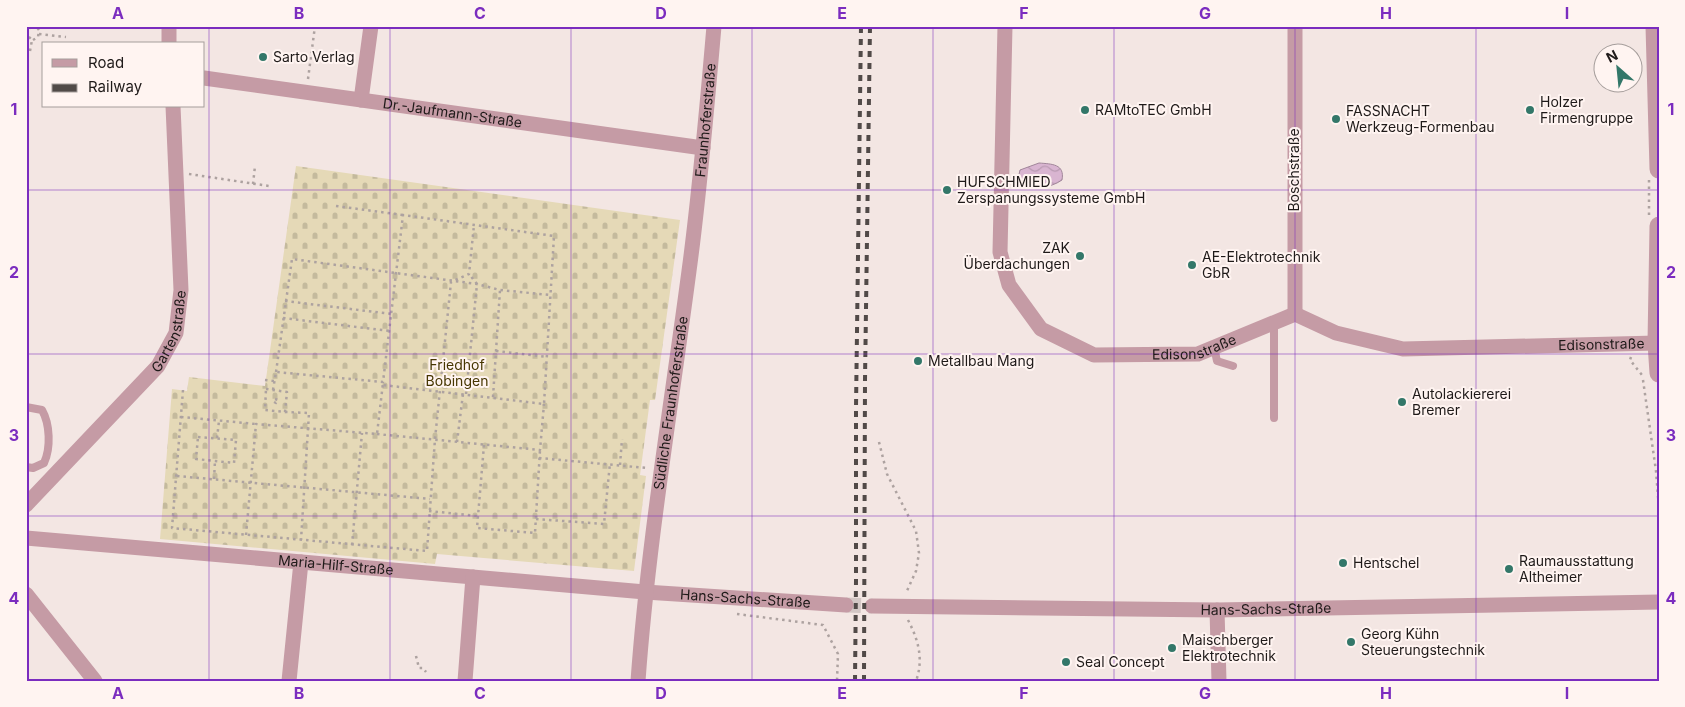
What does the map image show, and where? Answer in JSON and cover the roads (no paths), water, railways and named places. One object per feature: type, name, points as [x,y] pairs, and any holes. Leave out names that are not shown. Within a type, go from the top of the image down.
[{"type":"street","points":[[169,26],[170,42]]},
{"type":"street","points":[[361,100],[371,26]]},
{"type":"street","name":"Fraunhoferstraße","points":[[695,213],[714,26]]},
{"type":"street","name":"Edisonstraße","points":[[1005,26],[1000,252],[1009,285],[1041,329],[1094,355],[1198,354],[1295,314],[1336,333],[1403,349],[1657,343]]},
{"type":"street","name":"Boschstraße","points":[[1295,26],[1295,314]]},
{"type":"street","points":[[1655,26],[1659,169]]},
{"type":"street","name":"Dr.-Jaufmann-Straße","points":[[205,78],[703,148]]},
{"type":"street","name":"Gartenstraße","points":[[26,505],[158,366],[176,333],[181,290],[172,108]]},
{"type":"street","name":"Südliche Fraunhoferstraße","points":[[638,681],[645,592],[689,270],[695,213]]},
{"type":"street","points":[[1659,226],[1657,343],[1659,373]]},
{"type":"street","name":"Maria-Hilf-Straße","points":[[26,538],[645,592]]},
{"type":"street","points":[[289,681],[301,562]]},
{"type":"street","points":[[465,681],[473,577]]},
{"type":"street","name":"Hans-Sachs-Straße","points":[[645,592],[846,605]]},
{"type":"street","points":[[26,594],[95,681]]},
{"type":"street","name":"Hans-Sachs-Straße","points":[[872,606],[1218,610],[1659,602]]},
{"type":"street","points":[[1218,610],[1218,681]]},
{"type":"lane","points":[[1274,322],[1274,418]]},
{"type":"lane","points":[[1214,347],[1217,361],[1233,366]]},
{"type":"lane","points":[[26,407],[42,410],[47,418],[48,454],[44,463],[33,468],[26,467]]},
{"type":"water","points":[[1039,163],[1059,168],[1062,171],[1062,180],[1042,187],[1021,185],[1018,179],[1020,170]]},
{"type":"tunnel","points":[[846,605],[872,606]]},
{"type":"railway","points":[[855,681],[856,408],[861,26]]},
{"type":"railway","points":[[864,681],[865,380],[870,26]]},
{"type":"place","name":"Sarto Verlag","points":[[263,57]]},
{"type":"place","name":"RAMtoTEC GmbH","points":[[1085,110]]},
{"type":"place","name":"Holzer Firmengruppe","points":[[1530,110]]},
{"type":"place","name":"FASSNACHT Werkzeug-Formenbau","points":[[1336,119]]},
{"type":"place","name":"HUFSCHMIED Zerspanungssysteme GmbH","points":[[947,190]]},
{"type":"place","name":"ZAK Überdachungen","points":[[1080,256]]},
{"type":"place","name":"AE-Elektrotechnik GbR","points":[[1192,265]]},
{"type":"place","name":"Metallbau Mang","points":[[918,361]]},
{"type":"place","name":"Autolackiererei Bremer","points":[[1402,402]]},
{"type":"place","name":"Hentschel","points":[[1343,563]]},
{"type":"place","name":"Raumausstattung Altheimer","points":[[1509,569]]},
{"type":"place","name":"Georg Kühn Steuerungstechnik","points":[[1351,642]]},
{"type":"place","name":"Maischberger Elektrotechnik","points":[[1172,648]]},
{"type":"place","name":"Seal Concept","points":[[1066,662]]},
{"type":"park label","name":"Friedhof Bobingen","points":[[457,374]]}]
